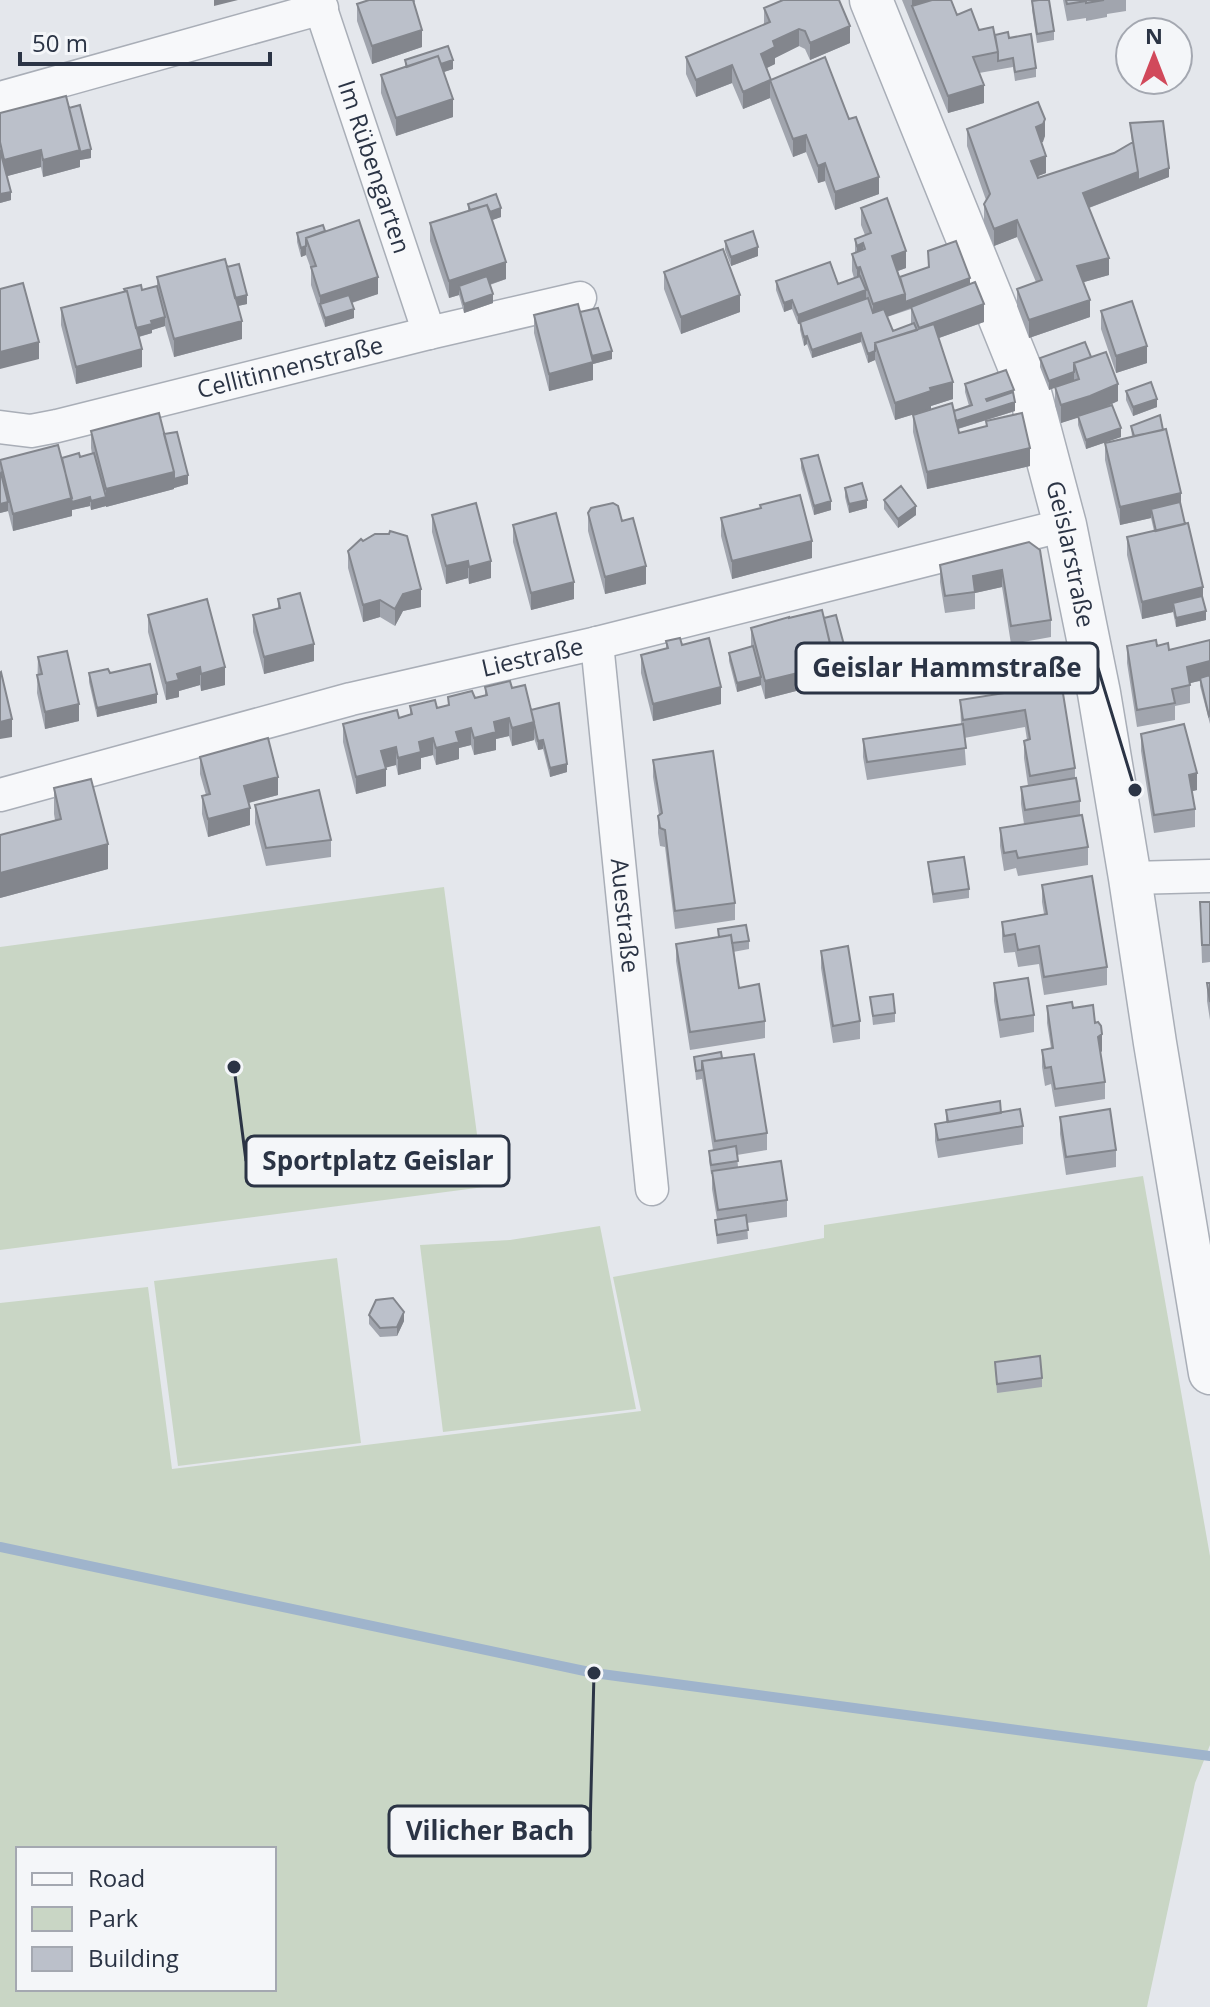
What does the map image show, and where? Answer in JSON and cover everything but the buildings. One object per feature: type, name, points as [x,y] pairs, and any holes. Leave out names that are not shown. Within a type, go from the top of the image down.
[{"type":"street","name":"Geislarstraße","points":[[871,0],[1030,393],[1065,525],[1093,655],[1210,1373]]},
{"type":"street","points":[[0,98],[320,4]]},
{"type":"street","name":"Im Rübengarten","points":[[320,4],[429,333]]},
{"type":"street","name":"Cellitinnenstraße","points":[[0,427],[31,431],[57,426],[580,298]]},
{"type":"street","name":"Liestraße","points":[[0,795],[351,699],[597,643],[1065,525]]},
{"type":"street","name":"Auestraße","points":[[597,643],[652,1189]]},
{"type":"street","points":[[1130,878],[1210,876]]},
{"type":"green space","points":[[444,887],[484,1187],[0,1250],[0,947]]},
{"type":"green space","points":[[1143,1176],[1210,1556],[1210,1745],[1195,1783],[1147,2007],[0,2007],[0,1303],[148,1287],[172,1469],[641,1411],[613,1277],[824,1238],[824,1225]]},
{"type":"green space","points":[[600,1226],[636,1409],[443,1432],[420,1245],[510,1240]]},
{"type":"green space","points":[[337,1258],[361,1443],[178,1466],[154,1281]]},
{"type":"waterway","points":[[0,1547],[594,1673],[1210,1756]]},
{"type":"place","name":"Geislar Hammstraße","points":[[1135,790]]},
{"type":"place","name":"Sportplatz Geislar","points":[[234,1067]]},
{"type":"place","name":"Vilicher Bach","points":[[594,1673]]}]
